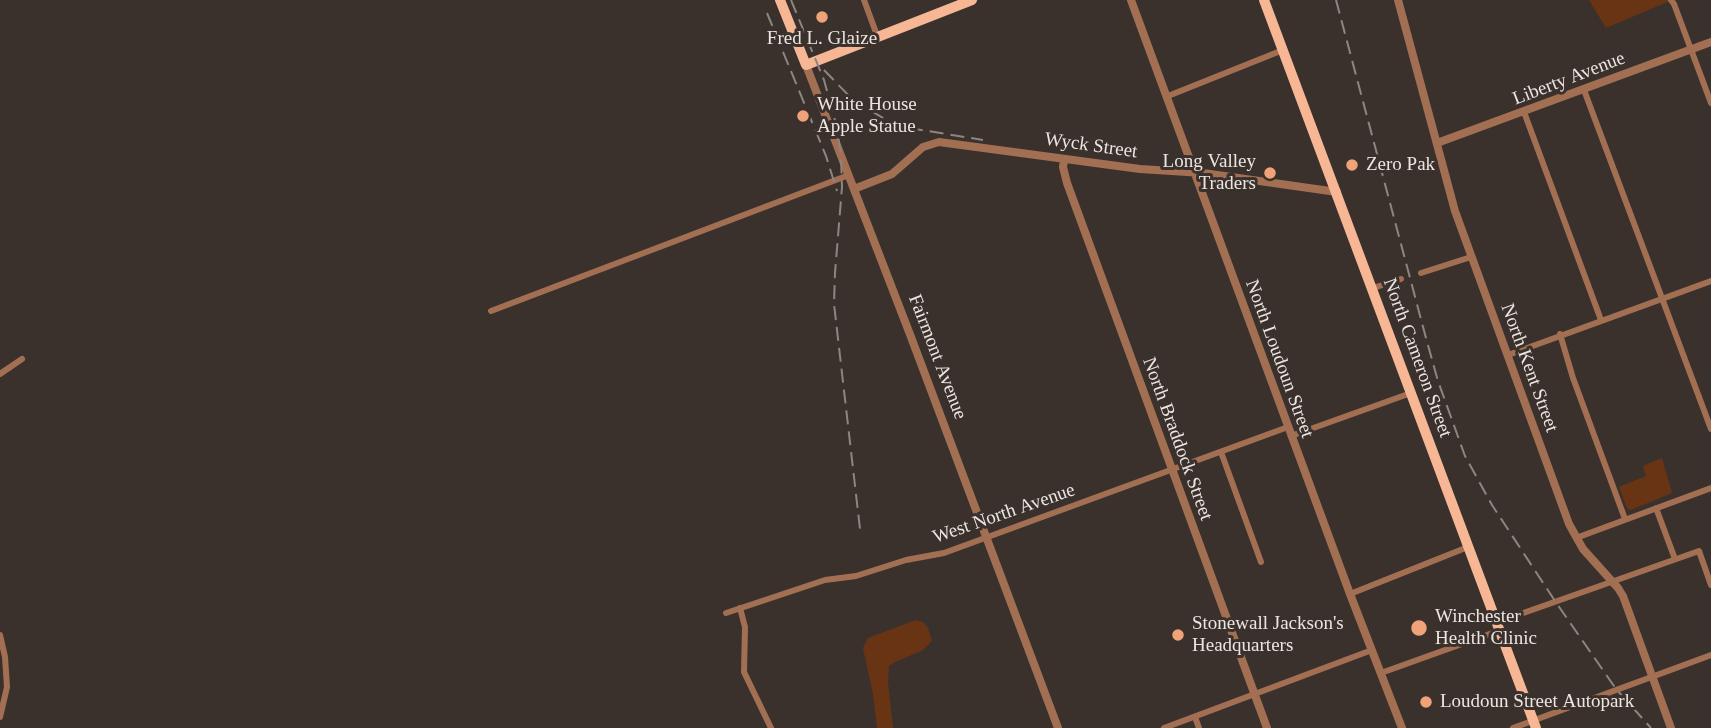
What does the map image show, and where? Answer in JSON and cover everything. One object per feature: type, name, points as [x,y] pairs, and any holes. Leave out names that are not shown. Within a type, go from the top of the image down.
[{"type":"main road","name":"Fairmont Avenue","points":[[779,0],[806,65]]},
{"type":"main road","points":[[806,65],[972,0]]},
{"type":"main road","name":"North Cameron Street","points":[[1264,0],[1534,724]]},
{"type":"street","points":[[864,0],[878,38]]},
{"type":"street","name":"North Loudoun Street","points":[[1131,0],[1291,436],[1402,728]]},
{"type":"street","name":"North Kent Street","points":[[1398,0],[1449,191],[1576,538],[1623,596],[1671,728]]},
{"type":"street","points":[[1671,0],[1711,103]]},
{"type":"street","name":"Liberty Avenue","points":[[1437,143],[1711,42]]},
{"type":"street","points":[[1167,96],[1283,50]]},
{"type":"street","name":"Fairmont Avenue","points":[[806,65],[1058,728]]},
{"type":"street","points":[[1584,90],[1711,429]]},
{"type":"street","points":[[1524,112],[1601,320]]},
{"type":"street","name":"Wyck Street","points":[[854,189],[892,174],[923,147],[933,142],[1140,169],[1193,172],[1337,192]]},
{"type":"street","name":"North Braddock Street","points":[[1064,159],[1067,183],[1267,728]]},
{"type":"street","points":[[491,311],[849,175]]},
{"type":"street","points":[[1421,273],[1471,257]]},
{"type":"street","points":[[1373,288],[1401,279]]},
{"type":"street","points":[[1508,355],[1711,281]]},
{"type":"street","points":[[1560,334],[1625,519]]},
{"type":"street","points":[[0,374],[22,359]]},
{"type":"street","points":[[1291,436],[1412,392]]},
{"type":"street","name":"West North Avenue","points":[[726,613],[825,580],[856,576],[906,560],[944,553],[1288,427]]},
{"type":"street","points":[[1221,452],[1261,562]]},
{"type":"street","points":[[1576,538],[1711,488]]},
{"type":"street","points":[[1656,508],[1675,559]]},
{"type":"street","points":[[1350,594],[1468,547]]},
{"type":"street","points":[[1381,673],[1699,551],[1711,585]]},
{"type":"street","points":[[740,608],[745,627],[744,672],[771,728]]},
{"type":"street","points":[[0,635],[7,687],[0,717]]},
{"type":"street","points":[[1164,728],[1372,650]]},
{"type":"street","points":[[1513,728],[1534,724],[1711,655]]},
{"type":"street","points":[[1195,717],[1199,728]]},
{"type":"shaded area","points":[[1589,0],[1672,0],[1606,28]]},
{"type":"shaded area","points":[[1662,458],[1672,493],[1631,510],[1627,508],[1619,487],[1646,476],[1643,466]]},
{"type":"shaded area","points":[[916,620],[923,622],[928,628],[932,641],[923,650],[889,666],[893,728],[877,728],[863,648],[868,638]]},
{"type":"railway","points":[[791,0],[824,80],[837,128],[841,156],[842,187],[834,304],[860,529]]},
{"type":"railway","points":[[1336,0],[1438,381],[1465,456],[1492,505],[1555,601],[1616,689],[1651,728]]},
{"type":"railway","points":[[767,13],[826,156],[837,191]]},
{"type":"railway","points":[[824,70],[854,101],[897,126],[983,140]]},
{"type":"place","name":"Fred L. Glaize","points":[[822,17]]},
{"type":"place","name":"White House Apple Statue","points":[[803,116]]},
{"type":"place","name":"Zero Pak","points":[[1352,165]]},
{"type":"place","name":"Long Valley Traders","points":[[1270,173]]},
{"type":"place","name":"Winchester Health Clinic","points":[[1419,628]]},
{"type":"place","name":"Stonewall Jackson's Headquarters","points":[[1178,635]]},
{"type":"place","name":"Loudoun Street Autopark","points":[[1426,702]]}]
